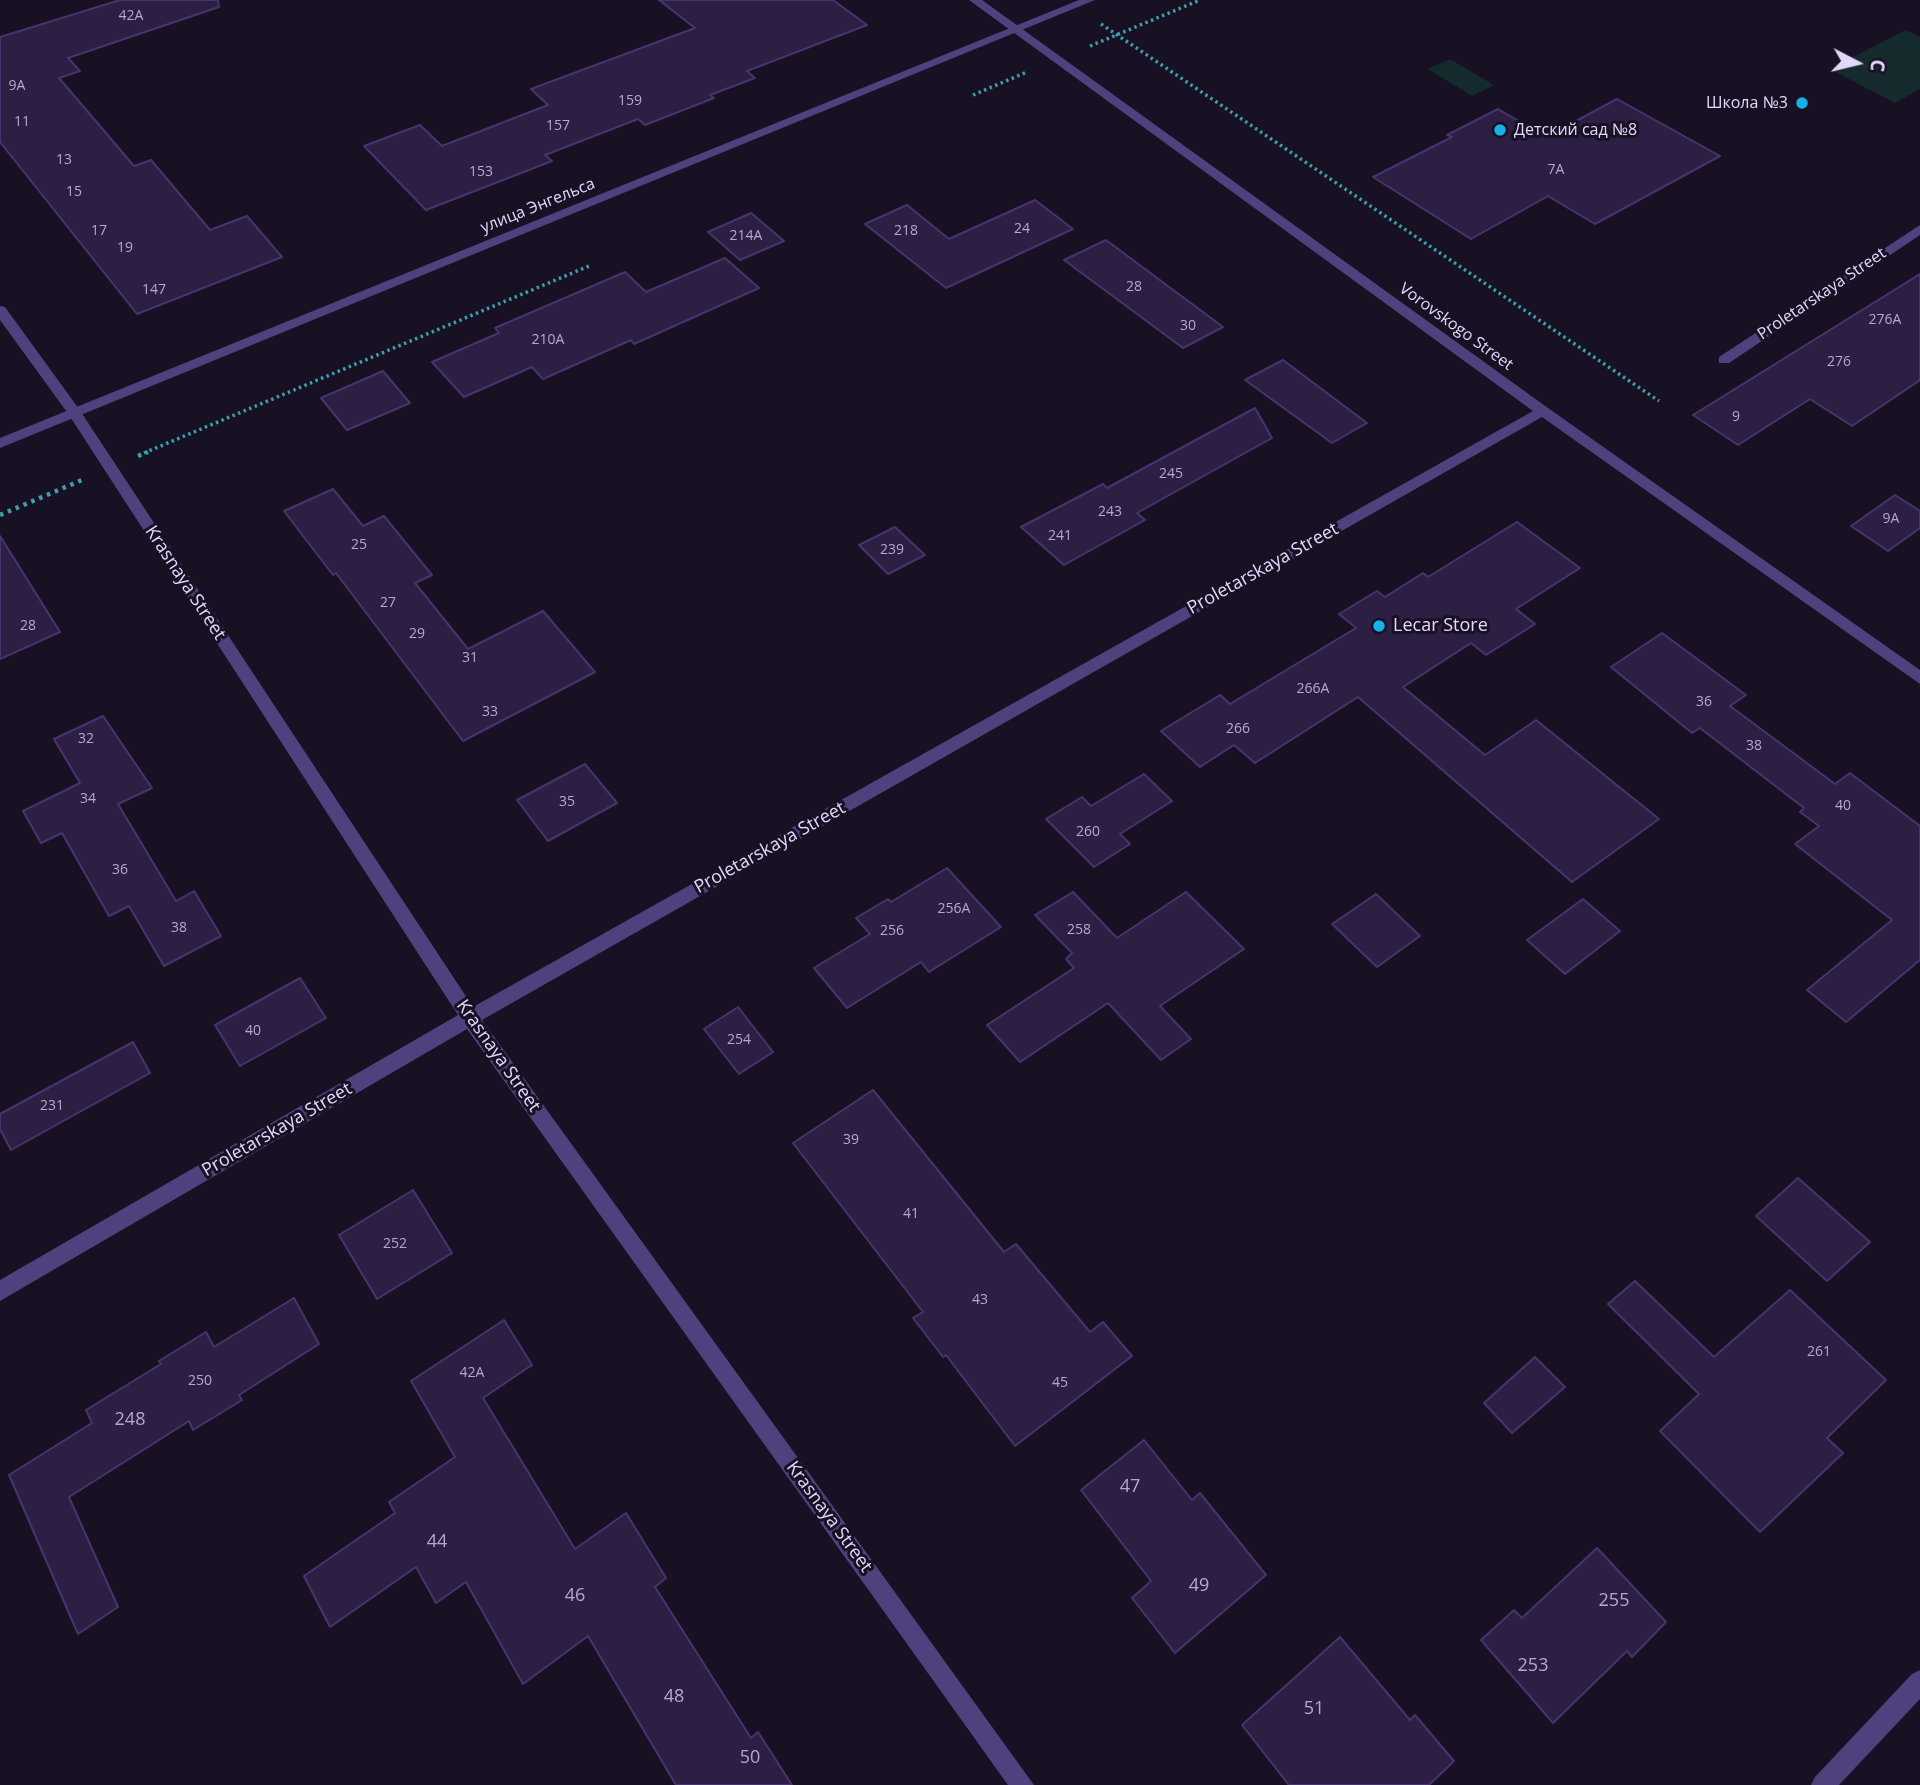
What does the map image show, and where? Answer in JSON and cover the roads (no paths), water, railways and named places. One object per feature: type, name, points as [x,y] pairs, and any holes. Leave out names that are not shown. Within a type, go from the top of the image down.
[{"type":"street","name":"Vorovskogo Street","points":[[975,0],[1543,411],[1920,678]]},
{"type":"street","name":"улица Энгельса","points":[[0,443],[1089,0]]},
{"type":"street","name":"Proletarskaya Street","points":[[1724,359],[1920,229]]},
{"type":"street","name":"Krasnaya Street","points":[[0,310],[74,412],[470,1018],[1022,1785]]},
{"type":"street","name":"Proletarskaya Street","points":[[0,1291],[470,1018],[1543,411]]},
{"type":"street","points":[[1823,1785],[1920,1682]]},
{"type":"place","name":"Школа №3","points":[[1802,103]]},
{"type":"place","name":"Детский сад №8","points":[[1500,130]]},
{"type":"place","name":"Lecar Store","points":[[1379,626]]}]
